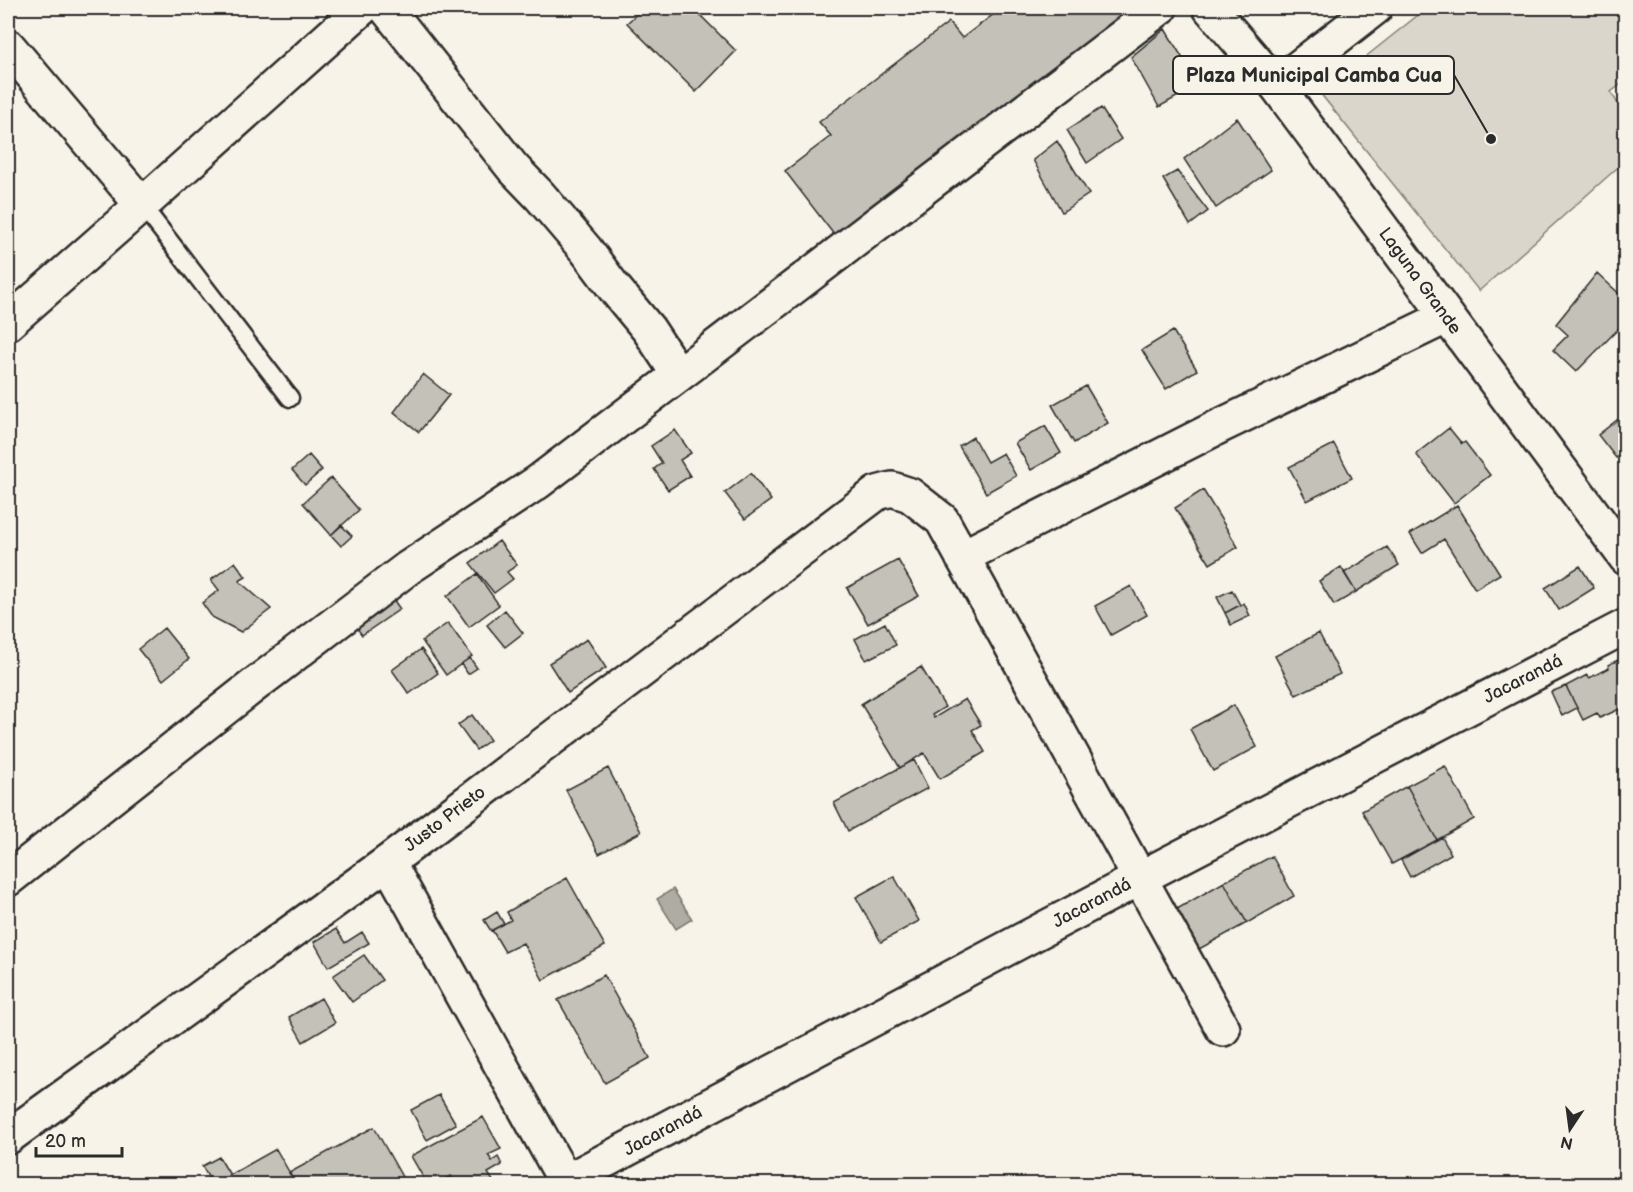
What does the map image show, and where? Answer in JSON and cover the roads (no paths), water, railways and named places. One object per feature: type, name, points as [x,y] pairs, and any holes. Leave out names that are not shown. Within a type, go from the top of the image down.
[{"type":"street","points":[[8,323],[362,8]]},
{"type":"street","points":[[386,8],[513,168],[586,250],[649,330],[678,374]]},
{"type":"street","points":[[8,879],[253,686],[408,568],[538,482],[1160,8]]},
{"type":"street","name":"Laguna Grande","points":[[1210,8],[1276,85],[1626,558]]},
{"type":"street","points":[[1276,85],[1376,8]]},
{"type":"street","points":[[8,46],[142,205]]},
{"type":"street","points":[[1223,1029],[962,557],[1218,427],[1446,317]]},
{"type":"street","name":"Justo Prieto","points":[[8,1137],[388,862],[877,493],[892,489],[910,495],[942,520],[962,557]]},
{"type":"street","name":"Jacarandá","points":[[565,1184],[1140,878],[1626,626]]},
{"type":"street","points":[[388,862],[565,1184]]},
{"type":"lane","points":[[142,205],[290,398]]},
{"type":"place","name":"Plaza Municipal Camba Cua","points":[[1491,139]]}]
